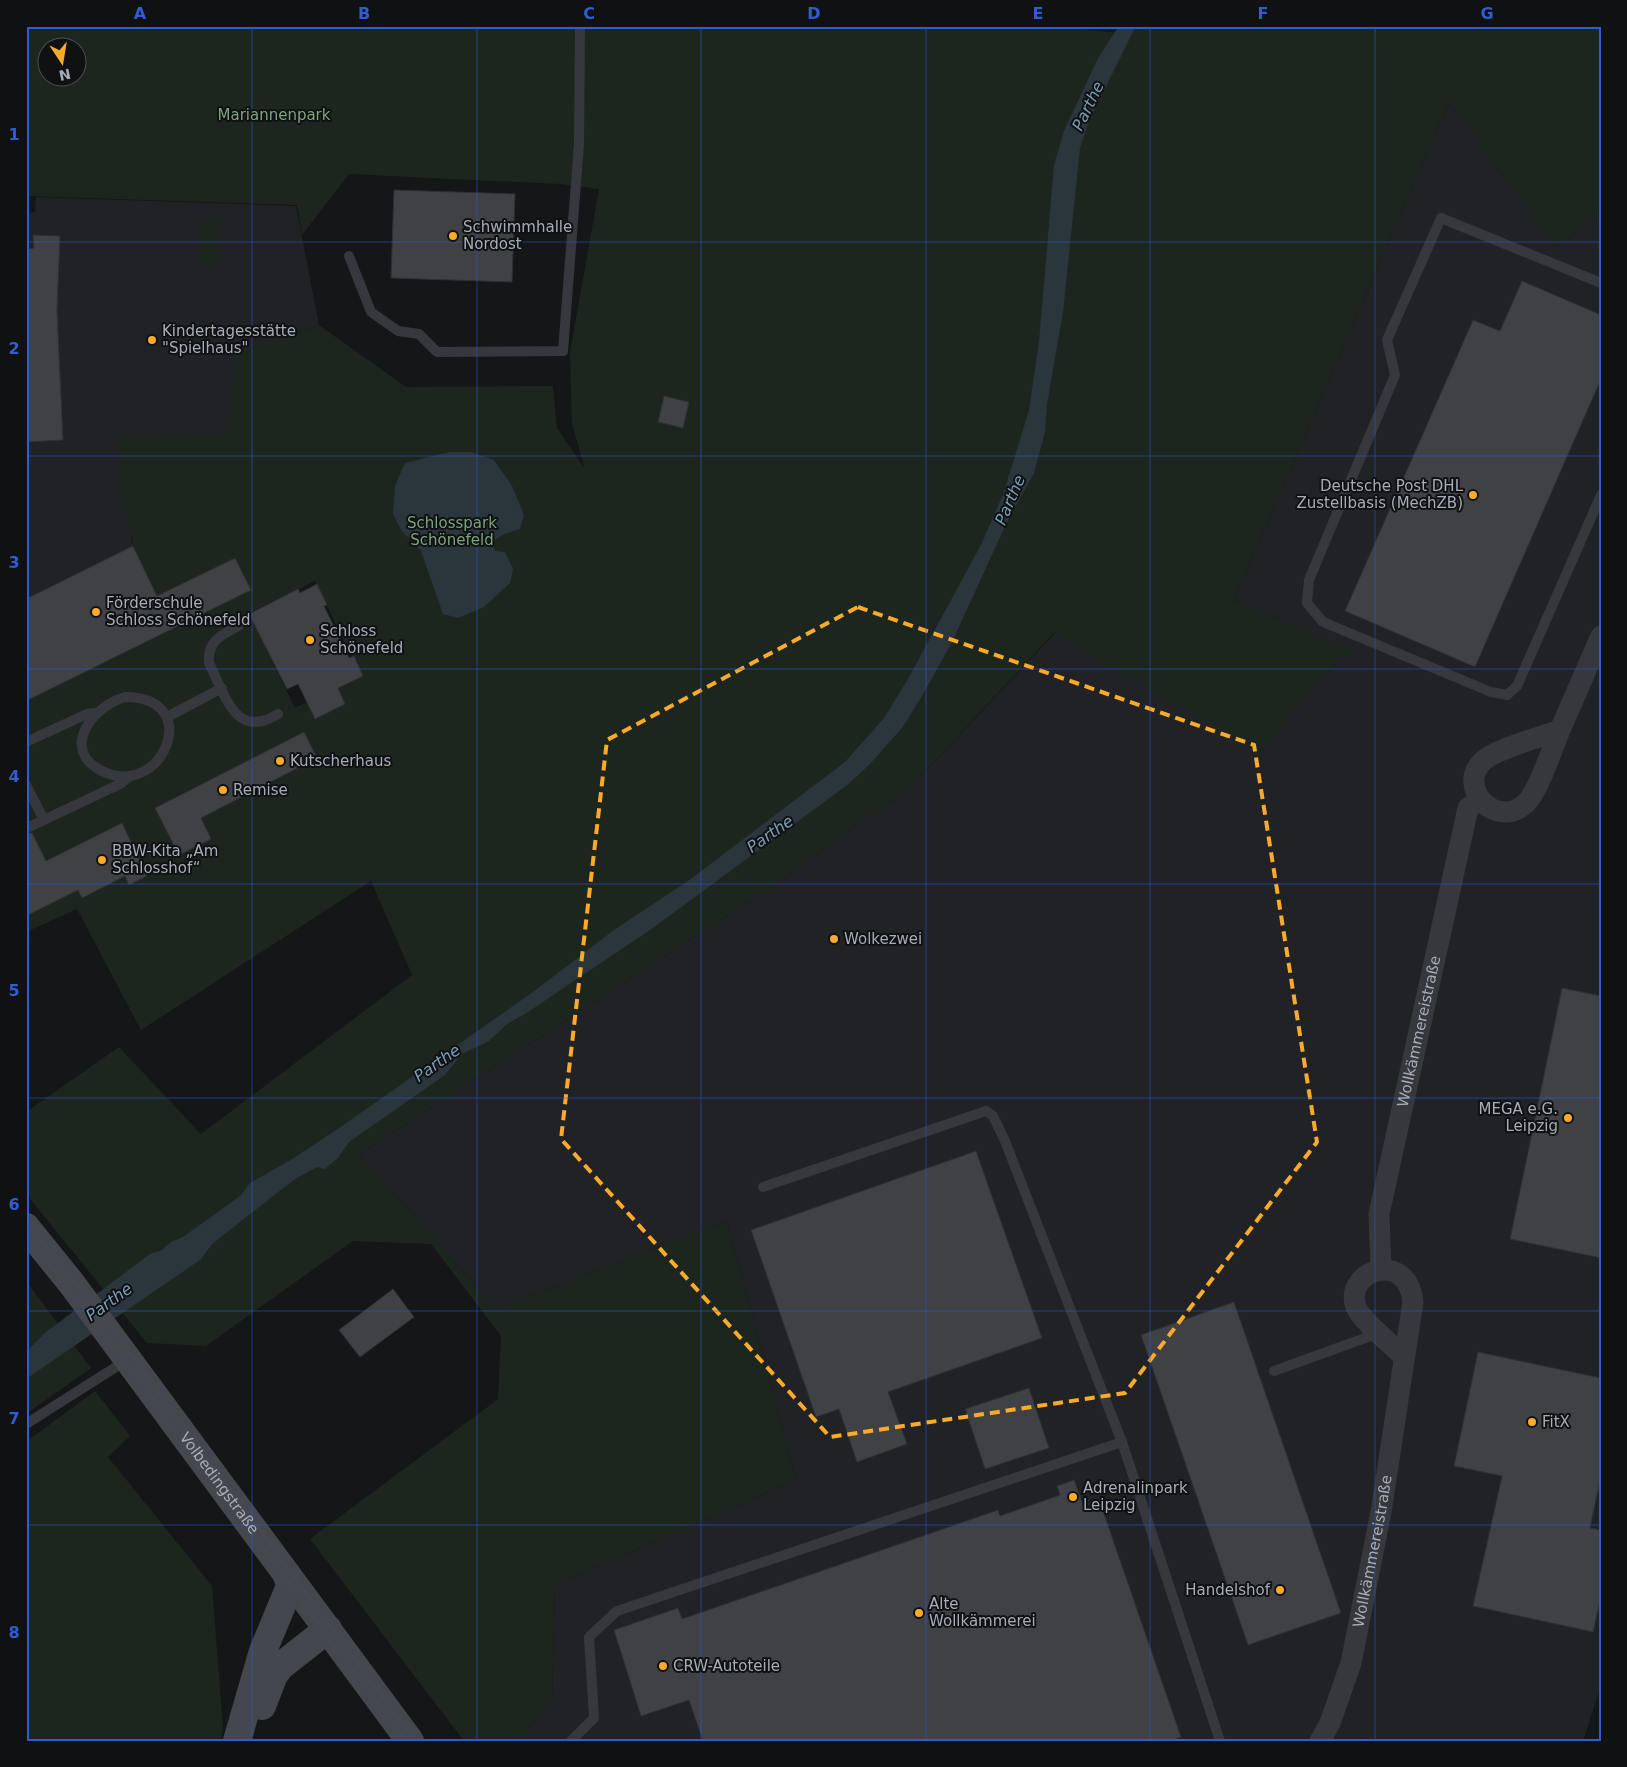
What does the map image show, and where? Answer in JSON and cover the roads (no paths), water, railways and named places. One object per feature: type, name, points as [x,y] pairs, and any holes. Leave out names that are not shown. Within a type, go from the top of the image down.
[{"type":"main road","name":"Volbedingstraße","points":[[26,1227],[84,1300],[410,1741]]},
{"type":"main road","points":[[237,1741],[263,1651],[290,1586],[287,1575]]},
{"type":"main road","points":[[251,1741],[274,1675],[281,1666],[328,1629]]},
{"type":"street","points":[[1560,730],[1492,754],[1481,762],[1475,774],[1474,788],[1480,800],[1490,809],[1503,812],[1517,810],[1528,802],[1560,730],[1601,636]]},
{"type":"street","name":"Wollkämmereistraße","points":[[1320,1741],[1330,1723],[1351,1662],[1381,1512],[1412,1302],[1411,1289],[1405,1277],[1394,1270],[1381,1269],[1379,1214],[1468,808],[1480,800]]},
{"type":"street","points":[[1381,1269],[1368,1273],[1359,1282],[1355,1294],[1356,1307],[1363,1318],[1404,1357]]},
{"type":"lane","points":[[349,256],[371,312],[398,331],[419,334],[437,352],[563,351],[578,144],[580,26]]},
{"type":"lane","points":[[1601,283],[1441,218],[1387,340],[1396,375],[1309,580],[1307,603],[1322,622],[1491,692],[1507,695],[1517,686],[1601,495]]},
{"type":"lane","points":[[238,626],[219,635],[210,648],[209,663],[234,713],[245,722],[261,723],[278,714]]},
{"type":"lane","points":[[167,716],[222,688]]},
{"type":"lane","points":[[26,742],[87,714],[95,713],[115,700],[136,697],[155,704],[167,716],[169,739],[163,754],[152,766],[130,776],[120,784],[29,827]]},
{"type":"lane","points":[[95,713],[84,732],[82,743],[87,756],[98,769],[107,773],[130,776]]},
{"type":"lane","points":[[26,785],[44,820]]},
{"type":"lane","points":[[763,1187],[986,1111],[993,1116],[1005,1141],[1122,1442],[1220,1741]]},
{"type":"lane","points":[[1274,1371],[1380,1333]]},
{"type":"lane","points":[[26,1424],[128,1360]]},
{"type":"lane","points":[[571,1741],[594,1718],[589,1637],[617,1611],[1122,1442]]},
{"type":"water","name":"Parthe","points":[[1119,26],[1136,26],[1089,121],[1080,148],[1063,312],[1047,404],[1045,432],[1034,473],[1007,522],[952,642],[902,728],[869,765],[846,786],[650,930],[525,1014],[507,1024],[489,1041],[462,1054],[445,1075],[349,1142],[338,1158],[325,1169],[317,1167],[295,1179],[212,1244],[200,1260],[26,1379],[26,1352],[46,1332],[150,1254],[162,1250],[171,1242],[183,1237],[240,1196],[250,1183],[294,1158],[342,1126],[533,992],[614,930],[688,881],[845,762],[884,718],[908,679],[981,545],[1004,492],[1029,410],[1039,342],[1054,165],[1064,131],[1098,58]]},
{"type":"water","points":[[449,452],[471,452],[494,460],[512,486],[524,515],[520,529],[504,534],[493,541],[495,551],[505,552],[513,569],[510,583],[484,607],[458,618],[443,614],[421,551],[401,530],[393,514],[395,486],[405,463]]},
{"type":"tram line","points":[[26,1221],[115,1333],[415,1741]]},
{"type":"tram line","points":[[26,1235],[108,1339],[405,1741]]},
{"type":"place","name":"Schwimmhalle Nordost","points":[[453,236]]},
{"type":"place","name":"Kindertagesstätte \"Spielhaus\"","points":[[152,340]]},
{"type":"place","name":"Deutsche Post DHL Zustellbasis (MechZB)","points":[[1473,495]]},
{"type":"place","name":"Förderschule Schloss Schönefeld","points":[[96,612]]},
{"type":"place","name":"Schloss Schönefeld","points":[[310,640]]},
{"type":"place","name":"Kutscherhaus","points":[[280,761]]},
{"type":"place","name":"Remise","points":[[223,790]]},
{"type":"place","name":"BBW-Kita „Am Schlosshof“","points":[[102,860]]},
{"type":"place","name":"Wolkezwei","points":[[834,939]]},
{"type":"place","name":"MEGA e.G. Leipzig","points":[[1568,1118]]},
{"type":"place","name":"FitX","points":[[1532,1422]]},
{"type":"place","name":"Adrenalinpark Leipzig","points":[[1073,1497]]},
{"type":"place","name":"Handelshof","points":[[1280,1590]]},
{"type":"place","name":"Alte Wollkämmerei","points":[[919,1613]]},
{"type":"place","name":"CRW-Autoteile","points":[[663,1666]]},
{"type":"park label","name":"Mariannenpark","points":[[274,115]]},
{"type":"park label","name":"Schlosspark Schönefeld","points":[[452,532]]}]
